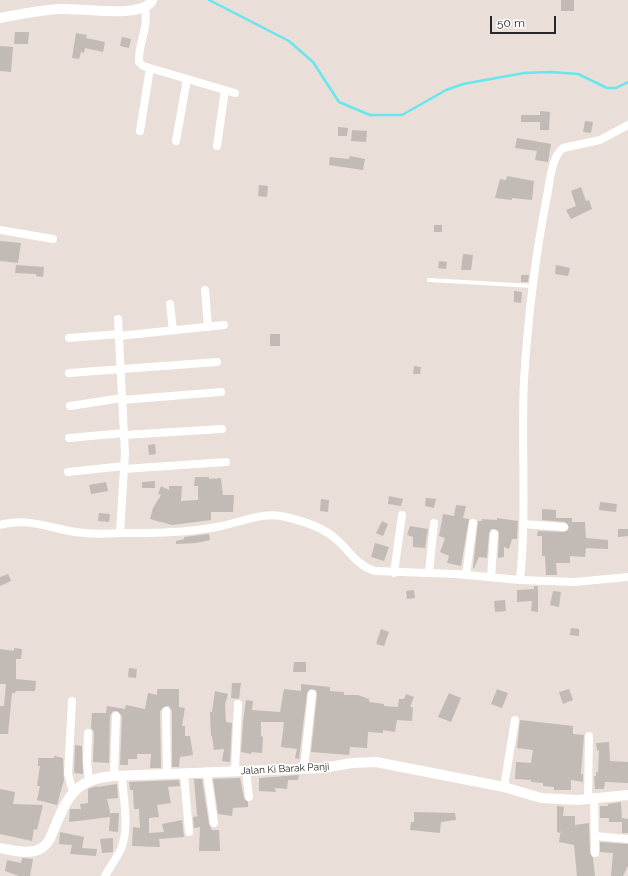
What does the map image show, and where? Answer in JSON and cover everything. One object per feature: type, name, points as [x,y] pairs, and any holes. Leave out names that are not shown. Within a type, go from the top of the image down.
[{"type":"street","points":[[0,18],[61,9],[107,11],[145,8],[151,4],[152,0]]},
{"type":"street","points":[[145,8],[146,24],[138,55],[139,62],[143,66],[235,93]]},
{"type":"street","points":[[140,131],[150,68]]},
{"type":"street","points":[[176,141],[187,79]]},
{"type":"street","points":[[217,146],[225,90]]},
{"type":"street","points":[[520,580],[523,524],[524,379],[532,286],[553,166],[559,151],[568,146],[600,140],[628,125]]},
{"type":"street","points":[[0,230],[53,240]]},
{"type":"street","points":[[205,290],[208,327]]},
{"type":"street","points":[[170,304],[173,330]]},
{"type":"street","points":[[118,319],[124,434],[124,467],[120,534]]},
{"type":"street","points":[[69,338],[224,325]]},
{"type":"street","points":[[69,373],[217,362]]},
{"type":"street","points":[[70,406],[122,399],[222,392]]},
{"type":"street","points":[[69,438],[222,429]]},
{"type":"street","points":[[68,472],[124,467],[226,462]]},
{"type":"street","points":[[394,573],[402,515]]},
{"type":"street","points":[[0,526],[10,523],[24,523],[77,532],[120,534],[193,530],[219,527],[254,517],[285,516],[312,525],[329,534],[353,559],[366,568],[394,573],[429,572],[520,580],[575,582],[628,577]]},
{"type":"street","points":[[429,572],[434,523]]},
{"type":"street","points":[[466,575],[473,523]]},
{"type":"street","points":[[523,524],[564,527]]},
{"type":"street","points":[[491,577],[494,534]]},
{"type":"street","points":[[304,768],[312,694]]},
{"type":"street","points":[[72,701],[68,774],[73,792]]},
{"type":"street","points":[[235,771],[238,704]]},
{"type":"street","points":[[166,711],[167,775]]},
{"type":"street","points":[[105,876],[120,850],[125,831],[118,776],[116,716]]},
{"type":"street","points":[[504,787],[515,720]]},
{"type":"street","points":[[88,733],[87,762],[89,781]]},
{"type":"street","points":[[588,736],[595,853]]},
{"type":"street","name":"Jalan Ki Barak Panji","points":[[0,848],[24,851],[40,849],[49,841],[66,802],[80,785],[89,781],[118,776],[304,768],[376,762],[504,787],[541,798],[565,800],[628,796]]},
{"type":"street","points":[[246,770],[249,797]]},
{"type":"street","points":[[207,773],[214,823]]},
{"type":"street","points":[[184,774],[189,832]]},
{"type":"street","points":[[595,836],[628,839]]},
{"type":"lane","points":[[429,280],[532,286]]},
{"type":"building","points":[[561,0],[574,0],[574,11],[561,11]]},
{"type":"building","points":[[15,32],[29,32],[28,44],[14,44]]},
{"type":"building","points":[[76,33],[87,35],[86,38],[105,42],[103,52],[85,48],[84,53],[81,52],[79,59],[72,58]]},
{"type":"building","points":[[122,37],[131,39],[129,48],[120,46]]},
{"type":"building","points":[[0,46],[13,47],[11,72],[0,71]]},
{"type":"building","points":[[540,111],[550,112],[549,130],[540,130],[540,122],[521,122],[521,115],[540,115]]},
{"type":"building","points":[[585,121],[593,122],[591,133],[583,132]]},
{"type":"building","points":[[338,127],[348,128],[347,136],[338,136]]},
{"type":"building","points":[[352,130],[367,131],[366,142],[351,141]]},
{"type":"building","points":[[517,138],[551,144],[548,162],[535,160],[537,151],[515,148]]},
{"type":"building","points":[[350,156],[365,159],[363,170],[329,165],[330,157],[349,159]]},
{"type":"building","points":[[507,176],[534,181],[532,200],[495,198],[500,179],[506,180]]},
{"type":"building","points":[[259,185],[268,186],[267,197],[258,196]]},
{"type":"building","points":[[581,187],[586,201],[589,200],[592,209],[571,219],[566,210],[576,206],[571,191]]},
{"type":"building","points":[[434,225],[442,225],[442,232],[434,232]]},
{"type":"building","points":[[0,241],[21,243],[18,263],[0,261]]},
{"type":"building","points":[[463,254],[473,255],[471,270],[461,270]]},
{"type":"building","points":[[439,261],[447,262],[446,269],[438,268]]},
{"type":"building","points":[[16,265],[44,267],[43,277],[36,276],[36,274],[15,273]]},
{"type":"building","points":[[556,265],[570,268],[568,276],[555,274]]},
{"type":"building","points":[[521,275],[529,275],[528,282],[521,282]]},
{"type":"building","points":[[514,291],[522,292],[521,303],[514,302]]},
{"type":"building","points":[[270,334],[280,334],[280,346],[270,346]]},
{"type":"building","points":[[414,366],[421,367],[420,374],[413,374]]},
{"type":"building","points":[[155,444],[156,454],[149,455],[148,445]]},
{"type":"building","points":[[195,477],[209,477],[209,479],[221,478],[223,495],[234,495],[233,512],[211,512],[211,520],[172,525],[150,519],[153,508],[161,495],[158,494],[161,486],[169,490],[169,486],[182,486],[181,501],[198,500],[198,486],[194,486]]},
{"type":"building","points":[[155,481],[155,488],[142,488],[142,482]]},
{"type":"building","points":[[106,482],[108,491],[91,494],[89,485]]},
{"type":"building","points":[[389,496],[403,499],[401,506],[388,504]]},
{"type":"building","points":[[426,498],[436,499],[434,508],[425,506]]},
{"type":"building","points":[[321,499],[329,500],[328,512],[320,511]]},
{"type":"building","points":[[600,502],[617,504],[616,512],[599,510]]},
{"type":"building","points":[[456,505],[466,506],[463,518],[469,519],[461,566],[447,563],[449,556],[440,552],[445,538],[439,536],[443,514],[454,516]]},
{"type":"building","points":[[542,509],[556,510],[556,518],[572,518],[572,522],[585,522],[586,538],[608,540],[608,549],[586,548],[585,557],[570,556],[570,563],[556,563],[557,575],[546,575],[545,556],[542,556],[542,536],[537,536],[538,531],[564,532],[568,530],[569,527],[565,522],[542,520]]},
{"type":"building","points":[[99,513],[110,514],[109,522],[98,521]]},
{"type":"building","points":[[497,518],[518,521],[517,539],[512,539],[509,549],[504,547],[504,557],[498,558],[499,532],[495,529],[491,529],[489,534],[487,558],[479,557],[473,568],[478,521],[482,521],[482,519],[497,520]]},
{"type":"building","points":[[382,521],[388,524],[383,536],[376,533]]},
{"type":"building","points":[[410,526],[428,529],[425,548],[413,547],[413,537],[407,535]]},
{"type":"building","points":[[618,529],[628,529],[628,536],[618,537]]},
{"type":"building","points":[[209,534],[210,540],[196,543],[176,544],[176,541],[184,539],[184,537]]},
{"type":"building","points":[[375,543],[389,547],[384,561],[371,557]]},
{"type":"building","points":[[8,574],[11,581],[0,586],[0,577]]},
{"type":"building","points":[[534,586],[538,586],[538,612],[531,611],[532,601],[517,602],[517,590],[534,589]]},
{"type":"building","points":[[414,590],[415,598],[407,599],[406,591]]},
{"type":"building","points":[[553,591],[561,592],[559,607],[550,605]]},
{"type":"building","points":[[505,600],[506,611],[495,612],[494,601]]},
{"type":"building","points":[[571,628],[579,629],[579,636],[570,635]]},
{"type":"building","points":[[381,629],[389,632],[384,646],[376,644]]},
{"type":"building","points":[[14,648],[22,649],[21,659],[16,659],[16,679],[36,681],[35,691],[16,691],[15,693],[12,693],[8,734],[0,734],[0,706],[4,706],[6,684],[0,684],[0,649],[14,651]]},
{"type":"building","points":[[294,662],[306,662],[306,672],[293,672]]},
{"type":"building","points":[[129,668],[137,669],[136,678],[128,677]]},
{"type":"building","points":[[232,683],[241,683],[239,699],[231,698]]},
{"type":"building","points":[[301,684],[330,687],[330,691],[344,692],[344,695],[358,695],[369,699],[369,702],[384,704],[384,706],[398,707],[399,699],[404,699],[406,694],[414,697],[410,707],[413,707],[412,721],[397,720],[395,732],[383,730],[383,733],[368,732],[367,748],[350,747],[349,755],[311,752],[317,695],[316,690],[310,689],[307,693],[299,759],[295,758],[297,749],[281,747],[284,722],[261,722],[261,736],[263,737],[262,753],[252,752],[251,754],[241,752],[246,700],[253,701],[252,710],[280,712],[284,689],[301,691]]},
{"type":"building","points":[[157,689],[179,689],[179,707],[185,708],[182,726],[185,726],[185,736],[190,736],[193,755],[180,757],[179,767],[172,767],[172,711],[169,706],[166,706],[160,711],[161,768],[150,768],[151,754],[137,754],[137,759],[128,759],[128,765],[120,765],[122,716],[117,711],[113,711],[110,716],[109,763],[93,762],[94,732],[91,728],[92,713],[106,713],[107,706],[125,709],[126,705],[145,709],[148,693],[157,695]]},
{"type":"building","points":[[497,689],[508,693],[502,708],[491,704]]},
{"type":"building","points":[[569,689],[573,700],[563,704],[559,692]]},
{"type":"building","points":[[215,691],[228,694],[225,705],[226,722],[232,723],[230,762],[222,761],[224,749],[214,750],[211,736],[210,712],[212,712]]},
{"type":"building","points":[[449,693],[461,698],[451,722],[438,717]]},
{"type":"building","points":[[520,720],[573,726],[573,734],[584,735],[581,774],[583,774],[583,782],[571,780],[571,790],[554,790],[554,787],[543,786],[543,783],[531,782],[531,780],[515,779],[516,762],[531,763],[533,750],[517,748]]},
{"type":"building","points":[[609,742],[610,761],[628,762],[628,783],[605,782],[604,789],[595,789],[594,776],[596,776],[596,772],[598,772],[599,750],[597,751],[596,743]]},
{"type":"building","points":[[75,745],[82,746],[83,774],[74,773]]},
{"type":"building","points":[[54,756],[63,758],[64,780],[57,805],[37,800],[40,786],[37,786],[40,766],[38,766],[38,758],[54,758]]},
{"type":"building","points":[[299,775],[298,780],[288,780],[287,789],[275,788],[276,792],[259,791],[259,778]]},
{"type":"building","points":[[240,778],[244,798],[248,802],[248,807],[233,808],[232,816],[218,814],[213,779]]},
{"type":"building","points":[[194,779],[202,779],[209,824],[212,830],[219,830],[220,851],[199,851],[200,827],[194,828],[193,817],[199,816],[197,815]]},
{"type":"building","points":[[179,780],[180,786],[168,787],[171,803],[157,805],[159,817],[149,818],[149,833],[164,832],[162,824],[182,820],[184,837],[159,839],[160,847],[132,846],[133,827],[140,828],[139,809],[134,809],[133,790],[130,790],[129,782]]},
{"type":"building","points":[[117,784],[118,798],[107,799],[111,816],[111,813],[119,813],[118,832],[109,831],[110,817],[69,822],[70,809],[81,809],[80,804],[88,803],[88,789],[97,786]]},
{"type":"building","points":[[0,789],[15,792],[13,804],[43,805],[37,830],[34,829],[32,841],[0,834]]},
{"type":"building","points":[[621,802],[622,822],[609,822],[609,818],[600,818],[600,806],[608,806],[608,804]]},
{"type":"building","points":[[557,806],[564,807],[563,816],[575,816],[575,825],[589,823],[590,853],[593,858],[595,876],[577,876],[574,845],[559,842],[561,829],[560,833],[557,832]]},
{"type":"building","points":[[414,812],[455,813],[456,820],[441,822],[440,833],[410,830],[411,822],[414,822]]},
{"type":"building","points":[[622,818],[628,819],[628,833],[622,833]]},
{"type":"building","points":[[60,832],[84,837],[82,848],[97,849],[96,856],[70,854],[72,845],[59,844]]},
{"type":"building","points":[[113,838],[113,852],[102,853],[100,839]]},
{"type":"building","points":[[600,842],[628,844],[628,866],[623,876],[611,876],[613,853],[600,852]]},
{"type":"building","points":[[22,858],[33,859],[30,876],[19,876],[5,871],[7,860],[21,863]]},
{"type":"waterway","points":[[209,0],[289,41],[313,62],[339,102],[370,115],[402,115],[446,90],[463,84],[524,73],[551,72],[578,74],[607,88],[616,88],[628,82]]}]
